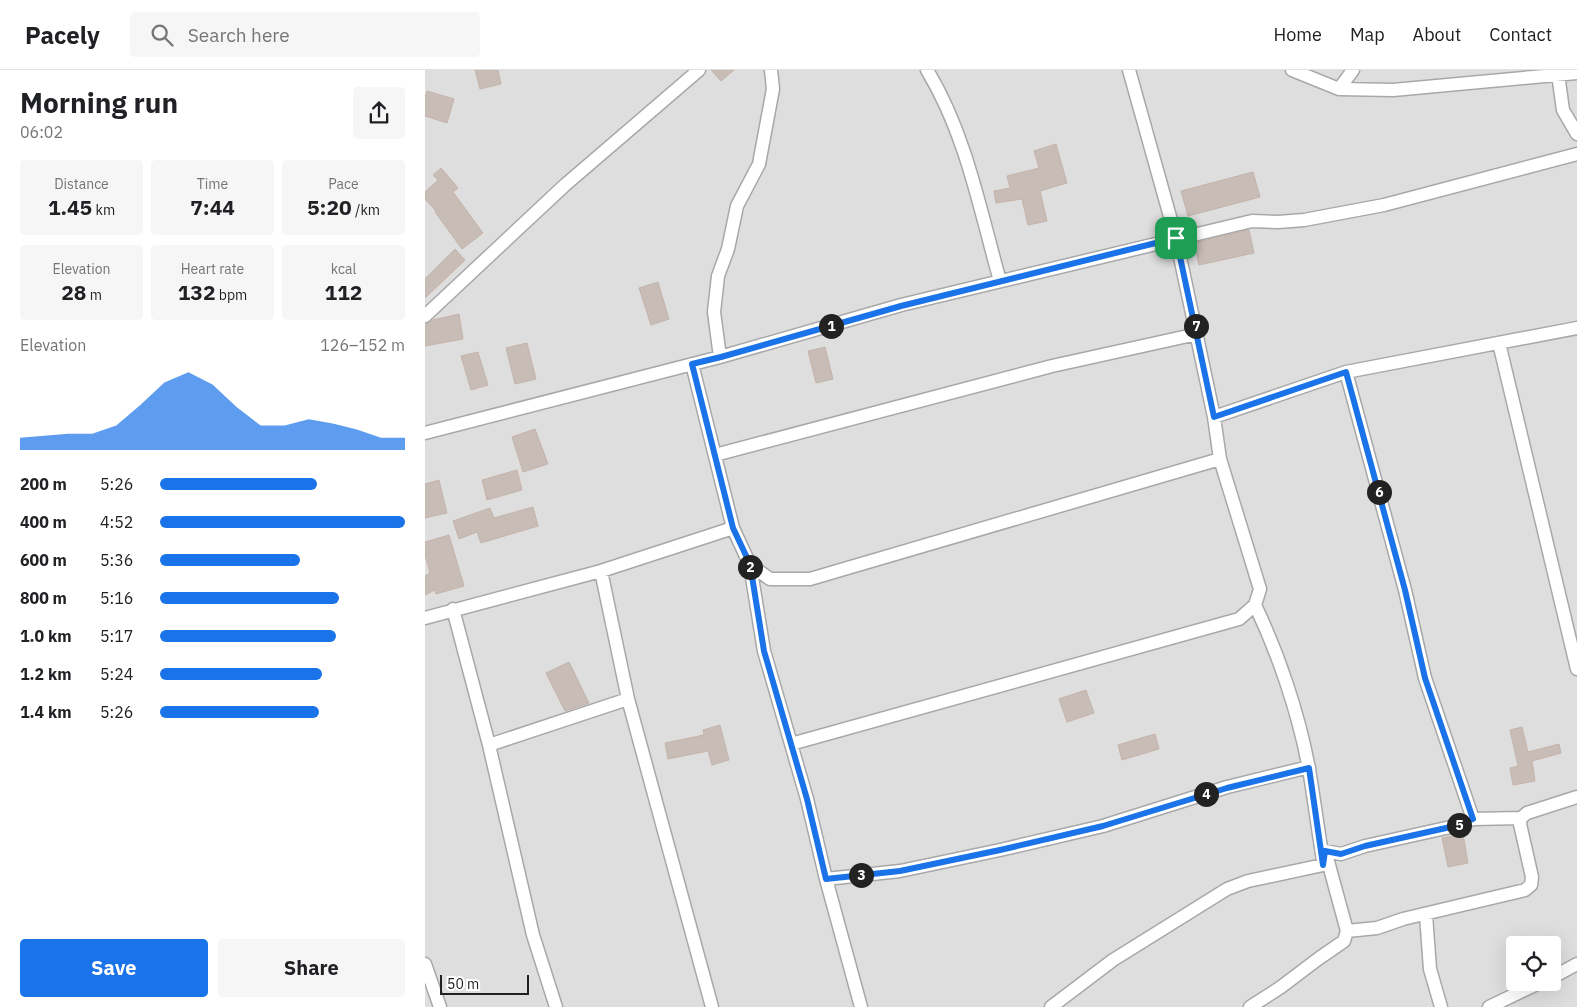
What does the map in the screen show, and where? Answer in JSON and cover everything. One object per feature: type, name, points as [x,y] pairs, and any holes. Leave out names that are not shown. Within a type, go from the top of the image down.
[{"type":"street","points":[[425,316],[565,185],[699,70]]},
{"type":"street","points":[[721,357],[714,312],[718,276],[728,249],[737,206],[759,164],[773,89],[771,70]]},
{"type":"street","points":[[927,70],[936,85],[961,142],[1000,281]]},
{"type":"street","points":[[791,744],[1239,619],[1255,606],[1260,589],[1219,459],[1214,417],[1176,238],[1129,70]]},
{"type":"street","points":[[1292,70],[1339,88],[1393,90],[1577,73]]},
{"type":"street","points":[[1339,88],[1353,70]]},
{"type":"street","points":[[1558,74],[1563,110],[1577,134]]},
{"type":"street","points":[[425,433],[721,357],[901,306],[1176,238],[1252,221],[1279,222],[1304,220],[1383,205],[1577,154]]},
{"type":"street","points":[[1214,417],[1346,372],[1577,328]]},
{"type":"street","points":[[715,455],[1052,366],[1197,334]]},
{"type":"street","points":[[1499,343],[1577,669]]},
{"type":"street","points":[[692,364],[733,528],[750,564],[764,651],[807,799],[826,879],[861,1007]]},
{"type":"street","points":[[1346,372],[1405,590],[1425,678],[1473,819]]},
{"type":"street","points":[[750,564],[770,578],[810,579],[1219,459]]},
{"type":"street","points":[[425,618],[601,571],[733,528]]},
{"type":"street","points":[[601,571],[628,699],[711,1007]]},
{"type":"street","points":[[1255,606],[1271,638],[1291,698],[1309,768],[1323,865]]},
{"type":"street","points":[[453,609],[489,745],[533,935],[556,1007]]},
{"type":"street","points":[[489,745],[628,699]]},
{"type":"street","points":[[826,879],[900,871],[1000,850],[1103,826],[1227,788],[1309,768]]},
{"type":"street","points":[[1325,851],[1341,854],[1365,846],[1455,826],[1473,819],[1521,818],[1527,814],[1577,797]]},
{"type":"street","points":[[1347,931],[1377,928],[1403,919],[1525,890],[1531,885],[1532,877],[1520,824],[1521,818]]},
{"type":"street","points":[[1323,865],[1325,851]]},
{"type":"street","points":[[1250,1007],[1281,987],[1317,958],[1344,941],[1347,931],[1325,851]]},
{"type":"street","points":[[1051,1007],[1113,960],[1227,889],[1248,881],[1323,865]]},
{"type":"street","points":[[1426,915],[1430,969],[1441,1007]]},
{"type":"street","points":[[425,964],[440,1007]]},
{"type":"street","points":[[1561,972],[1577,964]]},
{"type":"street","points":[[1489,1007],[1522,991]]},
{"type":"shaded area","points":[[425,70],[1577,70],[1577,1007],[425,1007]]},
{"type":"building","points":[[475,70],[498,70],[501,84],[480,89]]},
{"type":"building","points":[[711,70],[734,70],[721,81]]},
{"type":"building","points":[[427,91],[454,99],[447,123],[425,116],[425,97]]},
{"type":"building","points":[[1056,144],[1067,183],[1040,191],[1047,221],[1028,225],[1022,199],[996,203],[994,191],[1010,188],[1007,176],[1039,168],[1034,151]]},
{"type":"building","points":[[441,168],[458,188],[453,192],[483,233],[462,249],[436,211],[425,199],[425,192],[438,180],[433,175]]},
{"type":"building","points":[[1253,172],[1260,197],[1188,216],[1181,191]]},
{"type":"building","points":[[1249,230],[1254,253],[1199,265],[1194,243]]},
{"type":"building","points":[[455,249],[465,260],[425,298],[425,279]]},
{"type":"building","points":[[658,282],[669,319],[651,325],[639,288]]},
{"type":"building","points":[[459,314],[463,339],[425,346],[425,324],[433,320]]},
{"type":"building","points":[[527,343],[536,379],[515,384],[506,348]]},
{"type":"building","points":[[825,347],[833,379],[816,383],[808,351]]},
{"type":"building","points":[[478,352],[488,385],[471,390],[461,356]]},
{"type":"building","points":[[535,429],[548,464],[523,472],[512,437]]},
{"type":"building","points":[[517,470],[522,490],[487,500],[482,480]]},
{"type":"building","points":[[439,480],[447,513],[425,518],[425,484]]},
{"type":"building","points":[[533,507],[538,526],[481,543],[477,532],[459,539],[453,521],[490,508],[494,518]]},
{"type":"building","points":[[449,535],[464,586],[436,594],[435,590],[425,595],[425,576],[430,573],[425,555],[425,542]]},
{"type":"building","points":[[569,662],[589,703],[565,711],[546,673]]},
{"type":"building","points":[[1086,690],[1094,713],[1067,722],[1059,699]]},
{"type":"building","points":[[720,725],[729,760],[712,765],[708,751],[668,759],[665,743],[704,735],[703,730]]},
{"type":"building","points":[[1522,727],[1528,752],[1559,744],[1561,753],[1532,761],[1535,781],[1513,785],[1510,768],[1518,766],[1510,730]]},
{"type":"building","points":[[1155,734],[1159,749],[1122,760],[1118,745]]},
{"type":"building","points":[[1463,834],[1468,863],[1448,867],[1442,838]]},
{"type":"route","points":[[1176,238],[1214,417],[1346,372],[1405,590],[1425,678],[1473,819],[1455,826],[1365,846],[1341,854],[1325,851],[1323,865],[1309,768],[1227,788],[1103,826],[1000,850],[900,871],[826,879],[807,799],[764,651],[750,564],[733,528],[692,364],[901,306],[1176,238]]}]
